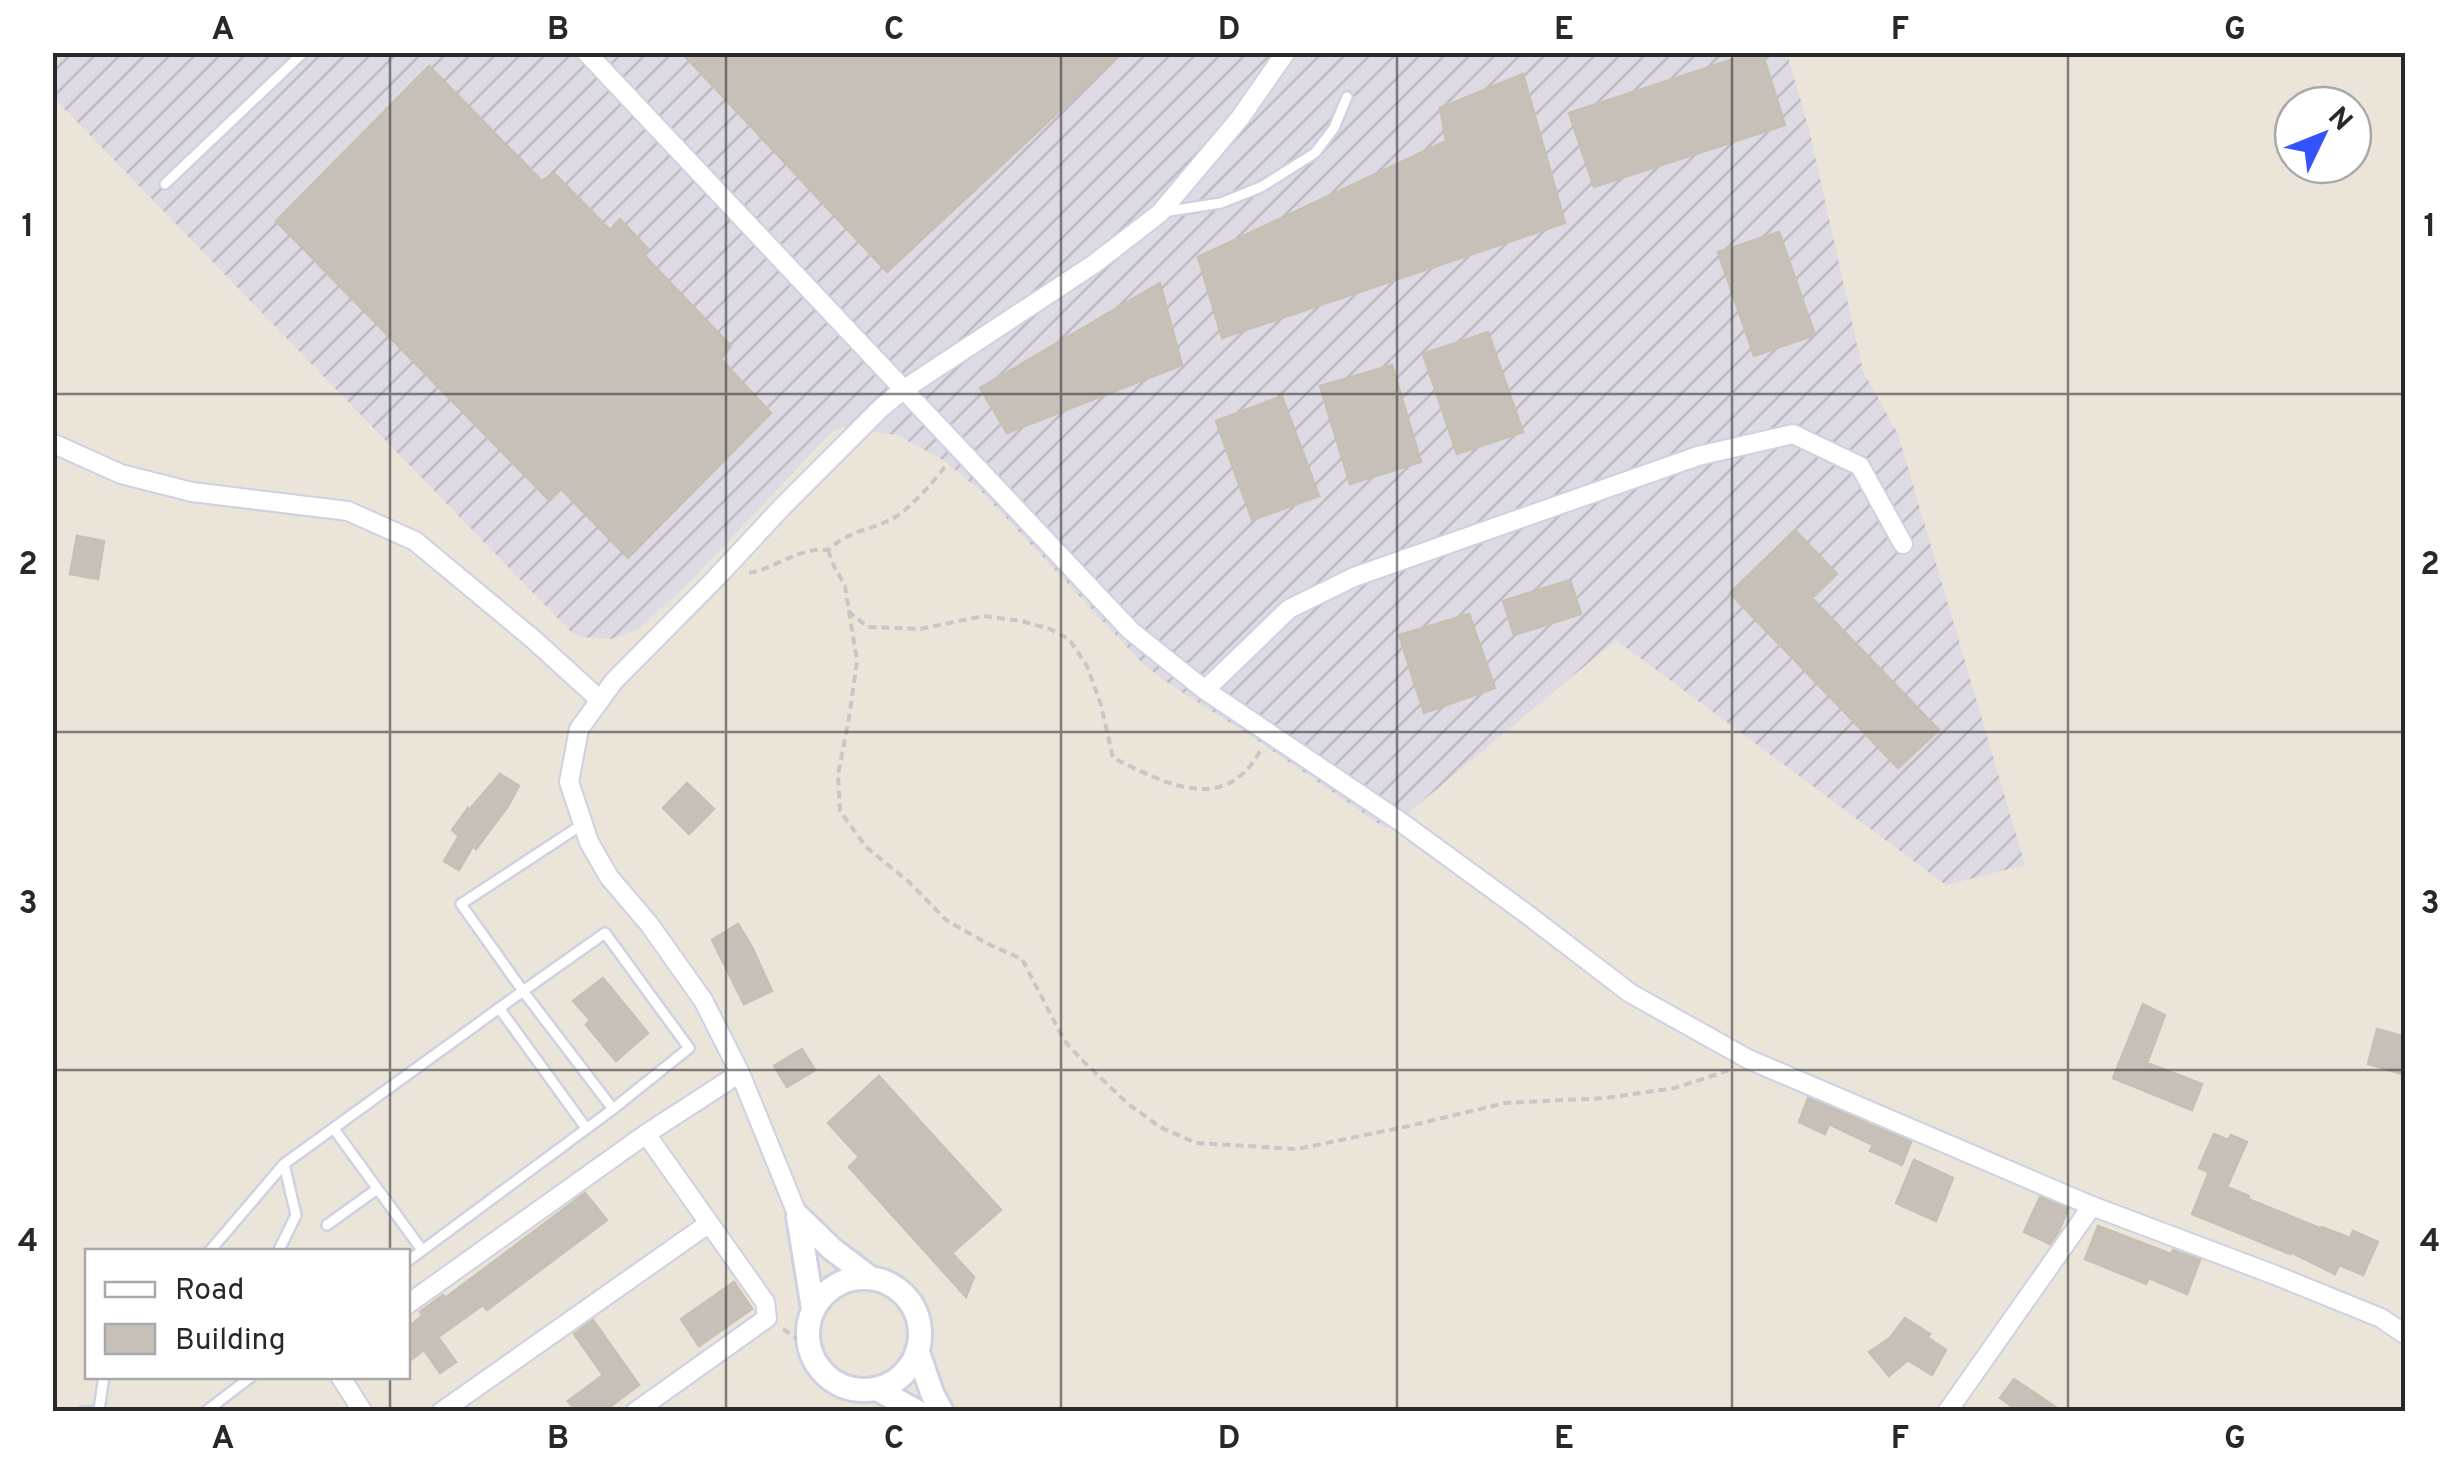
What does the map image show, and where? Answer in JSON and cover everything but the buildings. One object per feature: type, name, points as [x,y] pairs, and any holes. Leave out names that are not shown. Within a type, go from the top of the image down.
[{"type":"street","points":[[586,52],[1131,630],[1205,690],[1398,820],[1630,994],[1755,1062],[2092,1206],[2363,1310],[2406,1335]]},
{"type":"street","points":[[814,1309],[798,1216],[740,1074],[703,1000],[609,876],[589,842],[569,782],[579,729],[614,681],[881,408],[1094,264],[1160,213],[1240,118],[1286,52]]},
{"type":"street","points":[[1205,690],[1290,609],[1354,577],[1698,456],[1792,434],[1860,466],[1903,544]]},
{"type":"street","points":[[52,442],[121,474],[192,492],[348,512],[416,541],[600,700]]},
{"type":"street","points":[[410,1303],[646,1134],[740,1074]]},
{"type":"street","points":[[636,1412],[766,1318],[765,1302],[646,1134]]},
{"type":"street","points":[[1946,1412],[2092,1206]]},
{"type":"street","points":[[798,1216],[869,1278]]},
{"type":"street","points":[[441,1412],[708,1224]]},
{"type":"street","points":[[856,1278],[869,1278],[888,1283],[905,1295],[916,1312],[921,1332],[918,1352],[895,1381],[856,1390],[835,1382],[819,1367],[810,1347],[808,1328],[814,1309],[831,1288],[856,1278]]},
{"type":"street","points":[[918,1352],[942,1412]]},
{"type":"street","points":[[342,1379],[364,1412]]},
{"type":"street","points":[[878,1388],[918,1412]]},
{"type":"lane","points":[[165,184],[304,52]]},
{"type":"lane","points":[[1160,213],[1221,203],[1261,187],[1315,154],[1334,128],[1348,97]]},
{"type":"lane","points":[[583,824],[461,904],[612,1108]]},
{"type":"lane","points":[[212,1249],[284,1164],[605,932],[689,1048],[410,1259]]},
{"type":"lane","points":[[499,1008],[586,1128]]},
{"type":"lane","points":[[334,1129],[422,1250]]},
{"type":"lane","points":[[280,1249],[296,1216],[284,1164]]},
{"type":"lane","points":[[327,1225],[377,1188]]},
{"type":"lane","points":[[81,1412],[101,1411],[104,1379]]},
{"type":"lane","points":[[205,1412],[248,1379]]},
{"type":"path","points":[[828,550],[862,528],[894,518],[938,478],[950,458],[942,430]]},
{"type":"path","points":[[716,578],[766,570],[792,554],[815,548],[828,550]]},
{"type":"path","points":[[828,550],[845,586],[857,661],[838,775],[840,811],[866,847],[946,920],[990,946],[1022,958],[1064,1040],[1102,1081],[1160,1127],[1196,1143],[1296,1149],[1505,1103],[1605,1098],[1675,1088],[1755,1062]]},
{"type":"path","points":[[848,611],[868,626],[920,629],[983,616],[1021,621],[1070,639],[1087,666],[1113,758],[1186,789],[1222,787],[1252,765],[1269,733]]},
{"type":"path","points":[[766,1318],[810,1347]]},
{"type":"shaded area","points":[[53,52],[1787,53],[1809,129],[1863,371],[1898,434],[2025,865],[1946,885],[1616,640],[1407,814],[1385,828],[1140,661],[981,491],[943,460],[897,435],[843,427],[832,432],[648,621],[637,630],[611,639],[582,637],[571,632],[53,97]]}]
